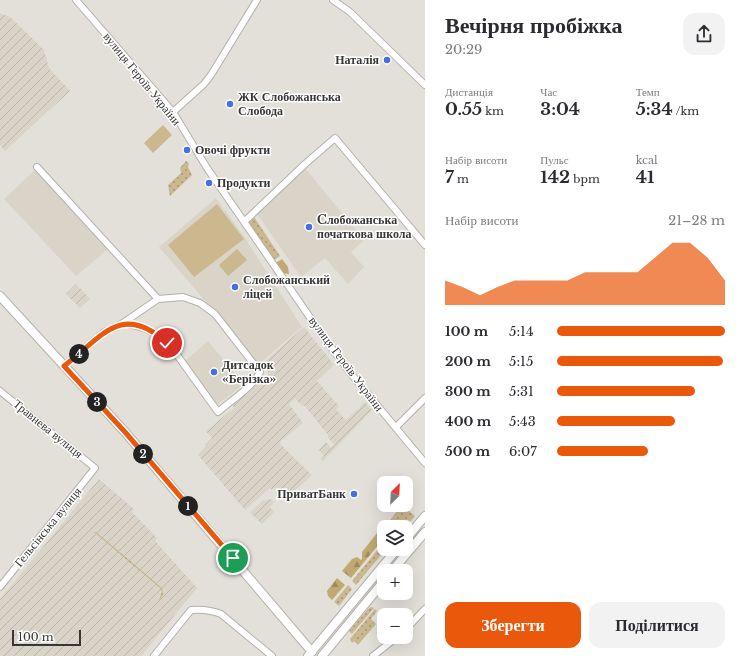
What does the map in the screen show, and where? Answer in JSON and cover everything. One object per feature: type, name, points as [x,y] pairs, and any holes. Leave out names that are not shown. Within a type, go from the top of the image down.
[{"type":"main road","points":[[0,296],[125,432],[311,655],[391,556]]},
{"type":"main road","points":[[413,530],[425,516]]},
{"type":"main road","points":[[398,564],[425,532]]},
{"type":"main road","points":[[322,656],[377,589]]},
{"type":"street","name":"вулиця Героїв України","points":[[76,0],[173,112],[207,168],[245,221],[322,335],[352,375],[425,463]]},
{"type":"street","points":[[173,112],[204,84],[211,75],[257,0]]},
{"type":"street","points":[[333,0],[350,12],[425,85]]},
{"type":"street","points":[[245,221],[305,164],[335,138],[425,245]]},
{"type":"street","points":[[37,166],[158,299]]},
{"type":"street","points":[[64,366],[104,332],[124,323],[158,299],[183,297],[200,303],[215,314],[260,372],[258,377],[218,412],[172,348],[157,334],[142,326],[124,323]]},
{"type":"street","points":[[133,316],[135,325]]},
{"type":"street","name":"Травнева вулиця","points":[[0,391],[95,468]]},
{"type":"street","points":[[396,427],[425,398]]},
{"type":"street","name":"Гельсінська вулиця","points":[[0,587],[95,468]]},
{"type":"street","points":[[413,622],[425,609]]},
{"type":"street","points":[[154,656],[191,610],[211,610],[221,614],[272,656]]},
{"type":"street","points":[[373,656],[388,644]]},
{"type":"shaded area","points":[[0,13],[10,17],[44,50],[49,68],[70,91],[5,151],[0,145]]},
{"type":"shaded area","points":[[163,125],[172,135],[153,153],[144,143]]},
{"type":"shaded area","points":[[186,161],[189,163],[188,167],[192,175],[170,196],[168,185],[181,173],[180,168]]},
{"type":"shaded area","name":"Cлобожанська початкова школа","points":[[305,168],[364,240],[351,252],[364,267],[348,284],[325,258],[301,277],[257,214]]},
{"type":"shaded area","points":[[35,170],[108,249],[76,276],[4,199]]},
{"type":"shaded area","name":"Слобожанський ліцей","points":[[216,198],[245,238],[302,327],[259,364],[159,247]]},
{"type":"shaded area","points":[[217,204],[244,239],[194,277],[168,245]]},
{"type":"shaded area","points":[[254,217],[280,256],[274,260],[248,222]]},
{"type":"shaded area","points":[[237,249],[247,260],[228,276],[219,265]]},
{"type":"shaded area","points":[[76,284],[90,299],[80,308],[66,294]]},
{"type":"shaded area","points":[[304,327],[334,365],[317,381],[339,406],[336,409],[346,420],[365,402],[372,410],[323,461],[321,459],[324,456],[319,450],[326,442],[331,448],[334,445],[304,405],[302,406],[295,398],[289,404],[303,423],[281,441],[280,444],[312,475],[287,498],[276,487],[272,490],[270,488],[245,510],[198,455],[212,438],[206,431],[234,408],[232,404],[269,373],[262,364]]},
{"type":"shaded area","name":"Дитсадок «Берізка»","points":[[208,341],[244,384],[217,405],[185,361]]},
{"type":"shaded area","points":[[99,479],[134,509],[132,512],[157,538],[155,541],[197,588],[141,656],[1,656],[0,599]]},
{"type":"shaded area","points":[[271,499],[274,502],[270,507],[274,512],[262,524],[250,513],[263,500],[265,501]]},
{"type":"shaded area","points":[[396,512],[410,512],[415,516],[411,520],[390,520]]},
{"type":"shaded area","points":[[94,532],[96,532],[162,588],[163,594],[160,600],[162,592],[160,588]]},
{"type":"shaded area","points":[[377,551],[377,556],[380,556],[356,585],[352,581]]},
{"type":"shaded area","points":[[348,585],[352,589],[339,606],[334,602]]},
{"type":"shaded area","points":[[371,607],[374,608],[352,634],[349,631]]},
{"type":"shaded area","points":[[375,609],[377,611],[371,619],[376,624],[358,645],[354,641],[352,643],[350,639]]},
{"type":"green space","points":[[282,259],[288,267],[289,274],[281,273],[276,263]]},
{"type":"green space","points":[[377,533],[377,546],[351,578],[342,571],[352,559],[357,557],[361,560],[362,552]]},
{"type":"green space","points":[[337,578],[345,585],[332,600],[328,596],[327,591]]},
{"type":"place","name":"Наталія","points":[[387,60]]},
{"type":"place","name":"ЖК Слобожанська Слобода","points":[[230,104]]},
{"type":"place","name":"Овочі фрукти","points":[[187,150]]},
{"type":"place","name":"Продукти","points":[[209,183]]},
{"type":"place","name":"Cлобожанська початкова школа","points":[[309,227]]},
{"type":"place","name":"Слобожанський ліцей","points":[[235,287]]},
{"type":"place","name":"Дитсадок «Берізка»","points":[[214,372]]},
{"type":"place","name":"ПриватБанк","points":[[354,494]]},
{"type":"route","points":[[167,343],[157,334],[142,326],[124,323],[104,332],[64,366],[125,432],[233,558]]}]
